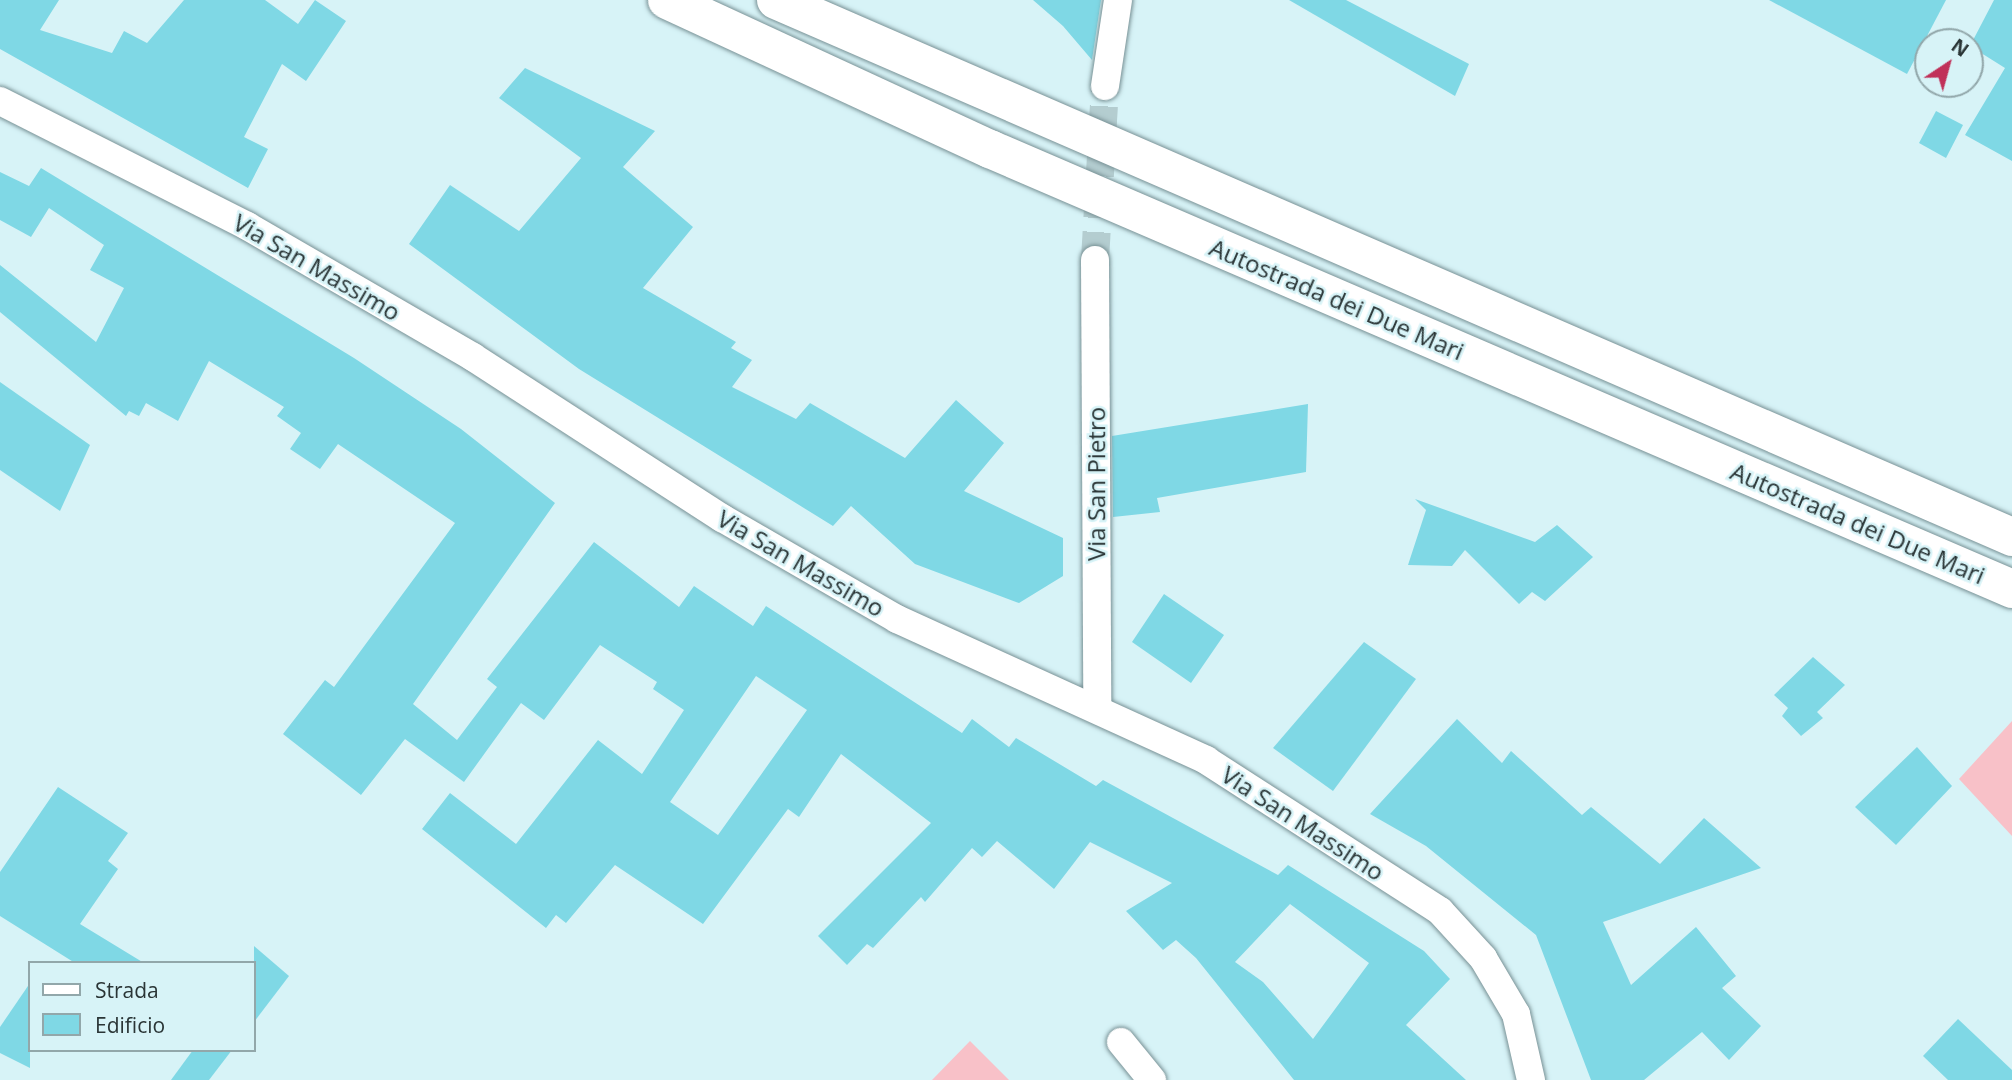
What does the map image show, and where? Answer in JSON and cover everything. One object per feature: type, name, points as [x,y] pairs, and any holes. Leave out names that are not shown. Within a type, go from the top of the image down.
[{"type":"highway","name":"Autostrada dei Due Mari","points":[[667,0],[990,149],[2012,589]]},
{"type":"highway","name":"Autostrada dei Due Mari","points":[[776,0],[2012,537]]},
{"type":"street","points":[[1105,86],[1118,0]]},
{"type":"street","name":"Via San Massimo","points":[[0,101],[247,226],[473,357],[722,517],[897,619],[1206,760],[1440,912],[1483,958],[1516,1014],[1531,1080]]},
{"type":"street","name":"Via San Pietro","points":[[1095,260],[1097,708]]},
{"type":"street","points":[[1121,1042],[1153,1080]]},
{"type":"shaded area","points":[[2012,721],[2012,836],[1959,779]]},
{"type":"shaded area","points":[[970,1041],[1009,1080],[932,1080]]},
{"type":"building","points":[[0,0],[59,0],[40,30],[112,53],[124,31],[147,43],[184,0],[265,0],[298,24],[315,0],[346,21],[306,81],[282,64],[244,137],[268,149],[248,188],[0,49]]},
{"type":"building","points":[[1033,0],[1101,0],[1092,60],[1063,26]]},
{"type":"building","points":[[1289,0],[1346,0],[1469,64],[1455,96]]},
{"type":"building","points":[[1769,0],[1946,0],[1931,28],[1914,28],[1914,61],[1907,74]]},
{"type":"building","points":[[1994,0],[2012,0],[2012,161],[1965,135],[2005,68],[1984,55],[1984,28],[1979,28]]},
{"type":"building","points":[[525,68],[655,131],[623,167],[693,227],[643,288],[736,342],[731,348],[752,360],[732,387],[796,419],[810,403],[905,458],[956,400],[1004,443],[964,491],[1063,538],[1063,576],[1019,603],[915,564],[851,506],[833,526],[579,369],[409,244],[450,185],[519,231],[581,158],[499,98]]},
{"type":"building","points":[[1936,111],[1963,125],[1946,158],[1919,143]]},
{"type":"building","points":[[41,168],[354,358],[461,429],[555,503],[413,704],[457,740],[497,687],[487,679],[594,542],[679,607],[694,586],[753,626],[766,606],[962,733],[972,719],[1009,747],[1016,738],[1096,786],[1103,780],[1278,875],[1288,865],[1424,951],[1450,979],[1406,1025],[1466,1080],[1294,1080],[1196,958],[1176,940],[1163,950],[1126,911],[1172,883],[1090,842],[1054,889],[997,841],[982,857],[972,848],[925,902],[921,897],[873,948],[867,944],[847,965],[818,936],[931,823],[841,754],[799,817],[788,809],[703,924],[615,865],[566,923],[556,915],[546,928],[422,829],[450,793],[516,844],[598,740],[642,774],[684,710],[653,689],[657,682],[600,645],[544,720],[521,703],[464,782],[405,739],[361,795],[283,734],[325,680],[334,687],[455,523],[338,444],[320,469],[290,449],[301,433],[277,416],[284,407],[209,361],[178,421],[146,403],[139,416],[129,411],[126,416],[0,312],[0,265],[96,342],[124,288],[90,270],[104,245],[49,208],[31,237],[0,220],[0,172],[29,186]],"holes":[[[756,676],[807,710],[718,835],[670,802]],[[1290,904],[1369,963],[1313,1039],[1263,982],[1235,962]]]},
{"type":"building","points":[[0,382],[90,445],[60,511],[0,470]]},
{"type":"building","points":[[1308,404],[1306,472],[1157,498],[1160,512],[1113,517],[1112,436]]},
{"type":"building","points":[[1415,499],[1535,542],[1557,525],[1593,557],[1545,601],[1532,592],[1519,604],[1465,550],[1452,566],[1408,565],[1426,510]]},
{"type":"building","points":[[1164,594],[1224,635],[1191,683],[1132,642]]},
{"type":"building","points":[[1364,642],[1416,679],[1333,791],[1273,748]]},
{"type":"building","points":[[1813,657],[1845,685],[1817,712],[1823,718],[1801,736],[1782,716],[1788,708],[1774,695]]},
{"type":"building","points":[[1457,719],[1502,763],[1511,751],[1582,815],[1591,807],[1660,864],[1704,818],[1761,868],[1603,922],[1631,985],[1696,927],[1736,976],[1722,988],[1761,1026],[1729,1060],[1702,1032],[1644,1080],[1591,1080],[1536,935],[1426,846],[1370,814]]},
{"type":"building","points":[[1917,747],[1952,786],[1896,845],[1855,807]]},
{"type":"building","points":[[58,787],[128,833],[108,861],[118,869],[80,924],[141,961],[72,961],[0,916],[0,872]]},
{"type":"building","points":[[254,946],[289,976],[256,1019],[256,961]]},
{"type":"building","points":[[28,986],[30,1068],[0,1053],[0,1027]]},
{"type":"building","points":[[1958,1019],[2012,1070],[2012,1080],[1948,1080],[1923,1056]]},
{"type":"building","points":[[192,1052],[230,1052],[209,1080],[171,1080]]},
{"type":"tunnel","points":[[1095,260],[1105,86]]}]
